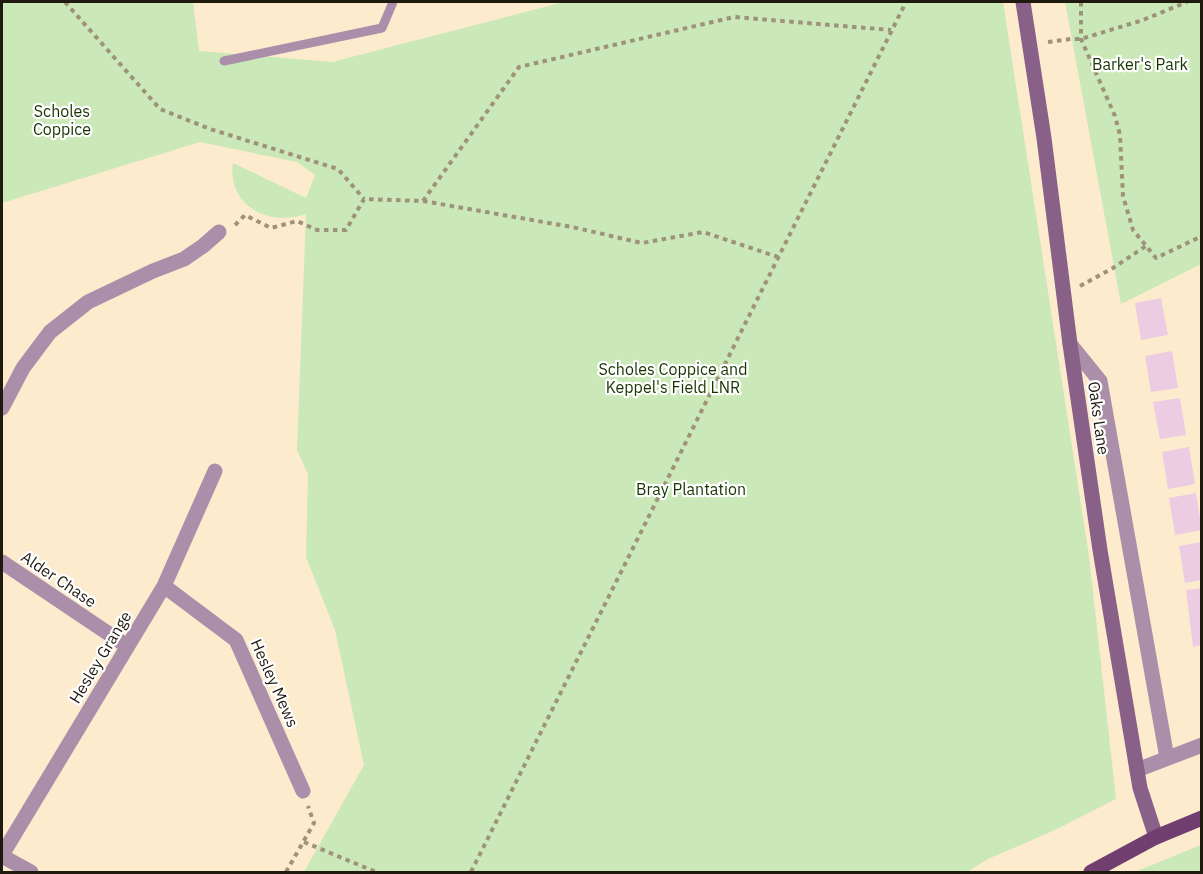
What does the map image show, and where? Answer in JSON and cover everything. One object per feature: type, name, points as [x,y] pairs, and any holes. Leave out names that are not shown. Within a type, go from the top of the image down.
[{"type":"main road","points":[[1090,873],[1155,837],[1202,818]]},
{"type":"street","name":"Oaks Lane","points":[[1023,2],[1044,138],[1070,344],[1100,550],[1140,788],[1155,837]]},
{"type":"street","points":[[2,408],[22,368],[50,332],[88,302],[184,259],[219,232]]},
{"type":"street","points":[[1070,344],[1100,381],[1167,758]]},
{"type":"street","name":"Hesley Grange","points":[[2,855],[164,586],[216,471]]},
{"type":"street","name":"Alder Chase","points":[[2,562],[127,646]]},
{"type":"street","name":"Hesley Mews","points":[[164,586],[236,640],[303,791]]},
{"type":"street","points":[[1137,770],[1202,746]]},
{"type":"street","points":[[2,855],[30,873]]},
{"type":"lane","points":[[224,61],[382,28],[393,2]]},
{"type":"path","points":[[65,2],[160,109],[210,129],[338,169],[364,200],[423,201],[572,227],[642,243],[703,232],[778,257]]},
{"type":"path","points":[[471,873],[906,2]]},
{"type":"path","points":[[1081,2],[1081,39],[1120,135],[1122,196],[1133,230],[1156,258],[1202,236]]},
{"type":"path","points":[[1030,45],[1081,39],[1143,20],[1187,2]]},
{"type":"path","points":[[423,201],[519,67],[734,17],[891,30]]},
{"type":"path","points":[[219,232],[230,230],[245,215],[271,228],[297,221],[317,230],[346,230],[364,200]]},
{"type":"path","points":[[1064,295],[1113,268],[1146,246]]},
{"type":"path","points":[[286,873],[314,823],[303,791]]},
{"type":"path","points":[[304,842],[376,873]]},
{"type":"green space","name":"Scholes Coppice and Keppel's Field LNR","points":[[2,2],[193,2],[199,51],[332,62],[564,2],[1003,2],[1089,556],[1116,799],[1055,830],[988,859],[967,872],[304,872],[364,765],[335,630],[306,557],[308,474],[297,450],[306,214],[278,218],[253,210],[237,191],[233,178],[233,163],[306,198],[315,175],[297,162],[200,142],[2,203]]},
{"type":"green space","name":"Barker's Park","points":[[1065,2],[1201,2],[1201,264],[1121,304]]},
{"type":"green space","points":[[1201,845],[1201,872],[1135,872]]},
{"type":"building","points":[[1161,298],[1168,335],[1141,340],[1135,303]]},
{"type":"building","points":[[1172,351],[1178,388],[1151,392],[1145,356]]},
{"type":"building","points":[[1180,398],[1186,435],[1160,439],[1153,402]]},
{"type":"building","points":[[1189,447],[1195,484],[1168,489],[1162,452]]},
{"type":"building","points":[[1196,493],[1202,530],[1175,535],[1169,498]]},
{"type":"building","points":[[1202,542],[1202,580],[1185,583],[1179,546]]},
{"type":"building","points":[[1202,588],[1202,645],[1193,647],[1186,590]]},
{"type":"park label","name":"Scholes Coppice","points":[[62,120]]},
{"type":"park label","name":"Bray Plantation","points":[[691,489]]}]
